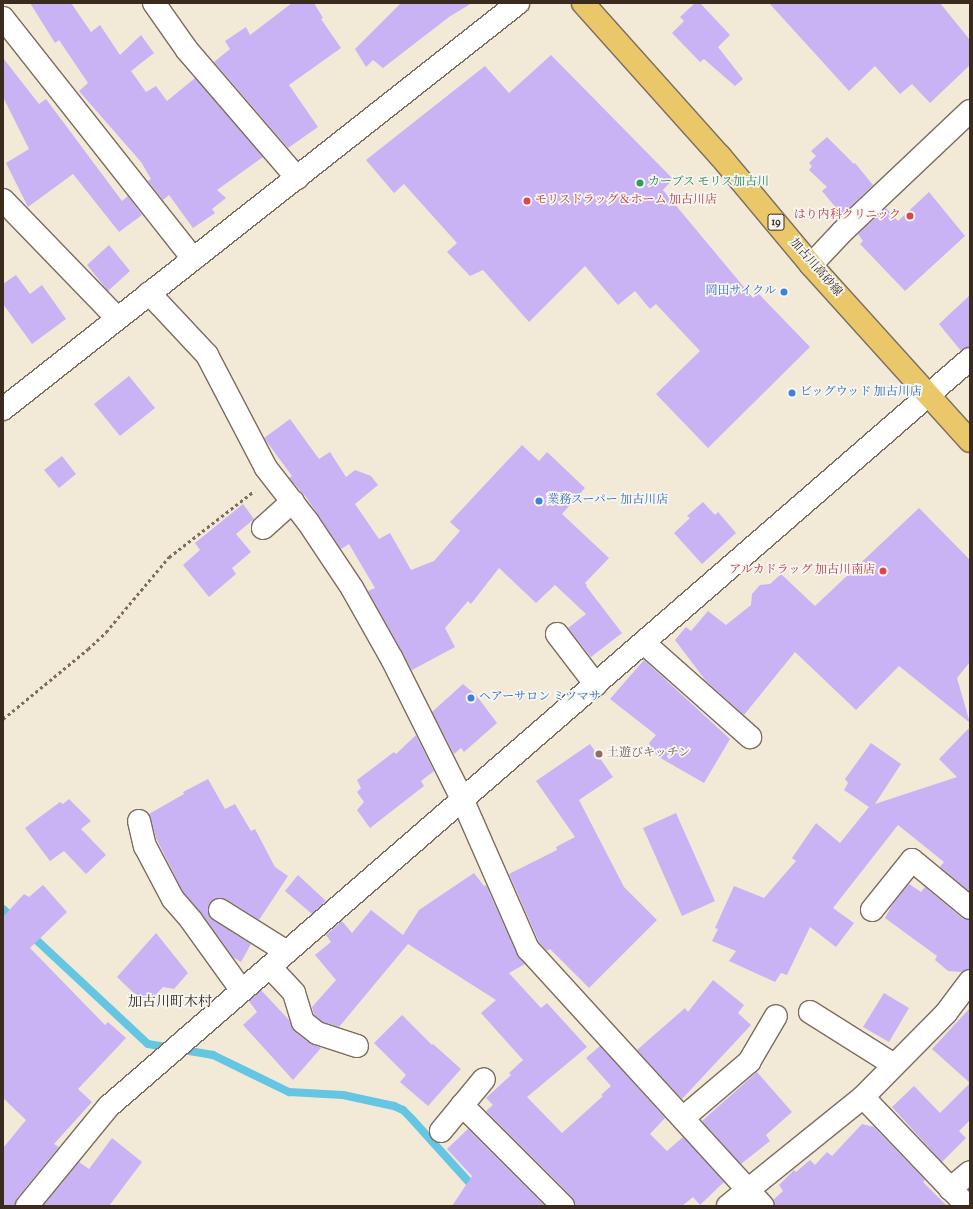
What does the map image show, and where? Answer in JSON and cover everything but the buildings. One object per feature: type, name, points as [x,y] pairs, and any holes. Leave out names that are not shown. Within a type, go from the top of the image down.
[{"type":"main road","name":"加古川高砂線","points":[[583,3],[720,156],[811,265],[970,441]]},
{"type":"street","points":[[154,3],[187,50],[297,178]]},
{"type":"street","points":[[3,409],[116,318],[297,178],[518,3]]},
{"type":"street","points":[[3,18],[193,259]]},
{"type":"street","points":[[811,265],[842,232],[970,111]]},
{"type":"street","points":[[3,200],[116,318]]},
{"type":"street","points":[[149,293],[207,355],[266,468],[308,522],[352,588],[392,659],[463,801],[528,949],[763,1206]]},
{"type":"street","points":[[27,1206],[108,1107],[463,801],[970,359]]},
{"type":"street","points":[[263,528],[292,501]]},
{"type":"street","points":[[557,634],[596,685]]},
{"type":"street","points":[[644,643],[750,737]]},
{"type":"street","points":[[139,821],[145,846],[173,899],[191,920],[242,991]]},
{"type":"street","points":[[872,910],[912,860],[970,908]]},
{"type":"street","points":[[220,910],[287,952]]},
{"type":"street","points":[[270,967],[294,992],[303,1022],[317,1033],[357,1046]]},
{"type":"street","points":[[728,1206],[863,1097],[946,1013],[970,981]]},
{"type":"street","points":[[810,1012],[894,1065]]},
{"type":"street","points":[[683,1118],[749,1062],[776,1016]]},
{"type":"street","points":[[441,1131],[484,1079]]},
{"type":"street","points":[[863,1097],[967,1206]]},
{"type":"street","points":[[462,1106],[563,1206]]},
{"type":"street","points":[[950,1189],[970,1172]]},
{"type":"path","points":[[3,719],[88,649],[106,632],[169,557],[274,477]]},
{"type":"waterway","points":[[3,909],[14,919]]},
{"type":"waterway","points":[[30,934],[148,1044],[213,1055],[289,1092],[343,1095],[394,1106],[403,1110],[476,1190]]},
{"type":"place","name":"カーブス モリス加古川","points":[[640,183]]},
{"type":"place","name":"モリスドラッグ＆ホーム 加古川店","points":[[527,201]]},
{"type":"place","name":"はり内科クリニック","points":[[910,216]]},
{"type":"place","name":"岡田サイクル","points":[[784,292]]},
{"type":"place","name":"ビッグウッド 加古川店","points":[[792,393]]},
{"type":"place","name":"業務スーパー 加古川店","points":[[539,501]]},
{"type":"place","name":"アルカドラッグ 加古川南店","points":[[883,571]]},
{"type":"place","name":"ヘアーサロン ミツマサ","points":[[471,698]]},
{"type":"place","name":"土遊びキッチン","points":[[599,754]]},
{"type":"district","name":"加古川町木村","points":[[170,1003]]}]
